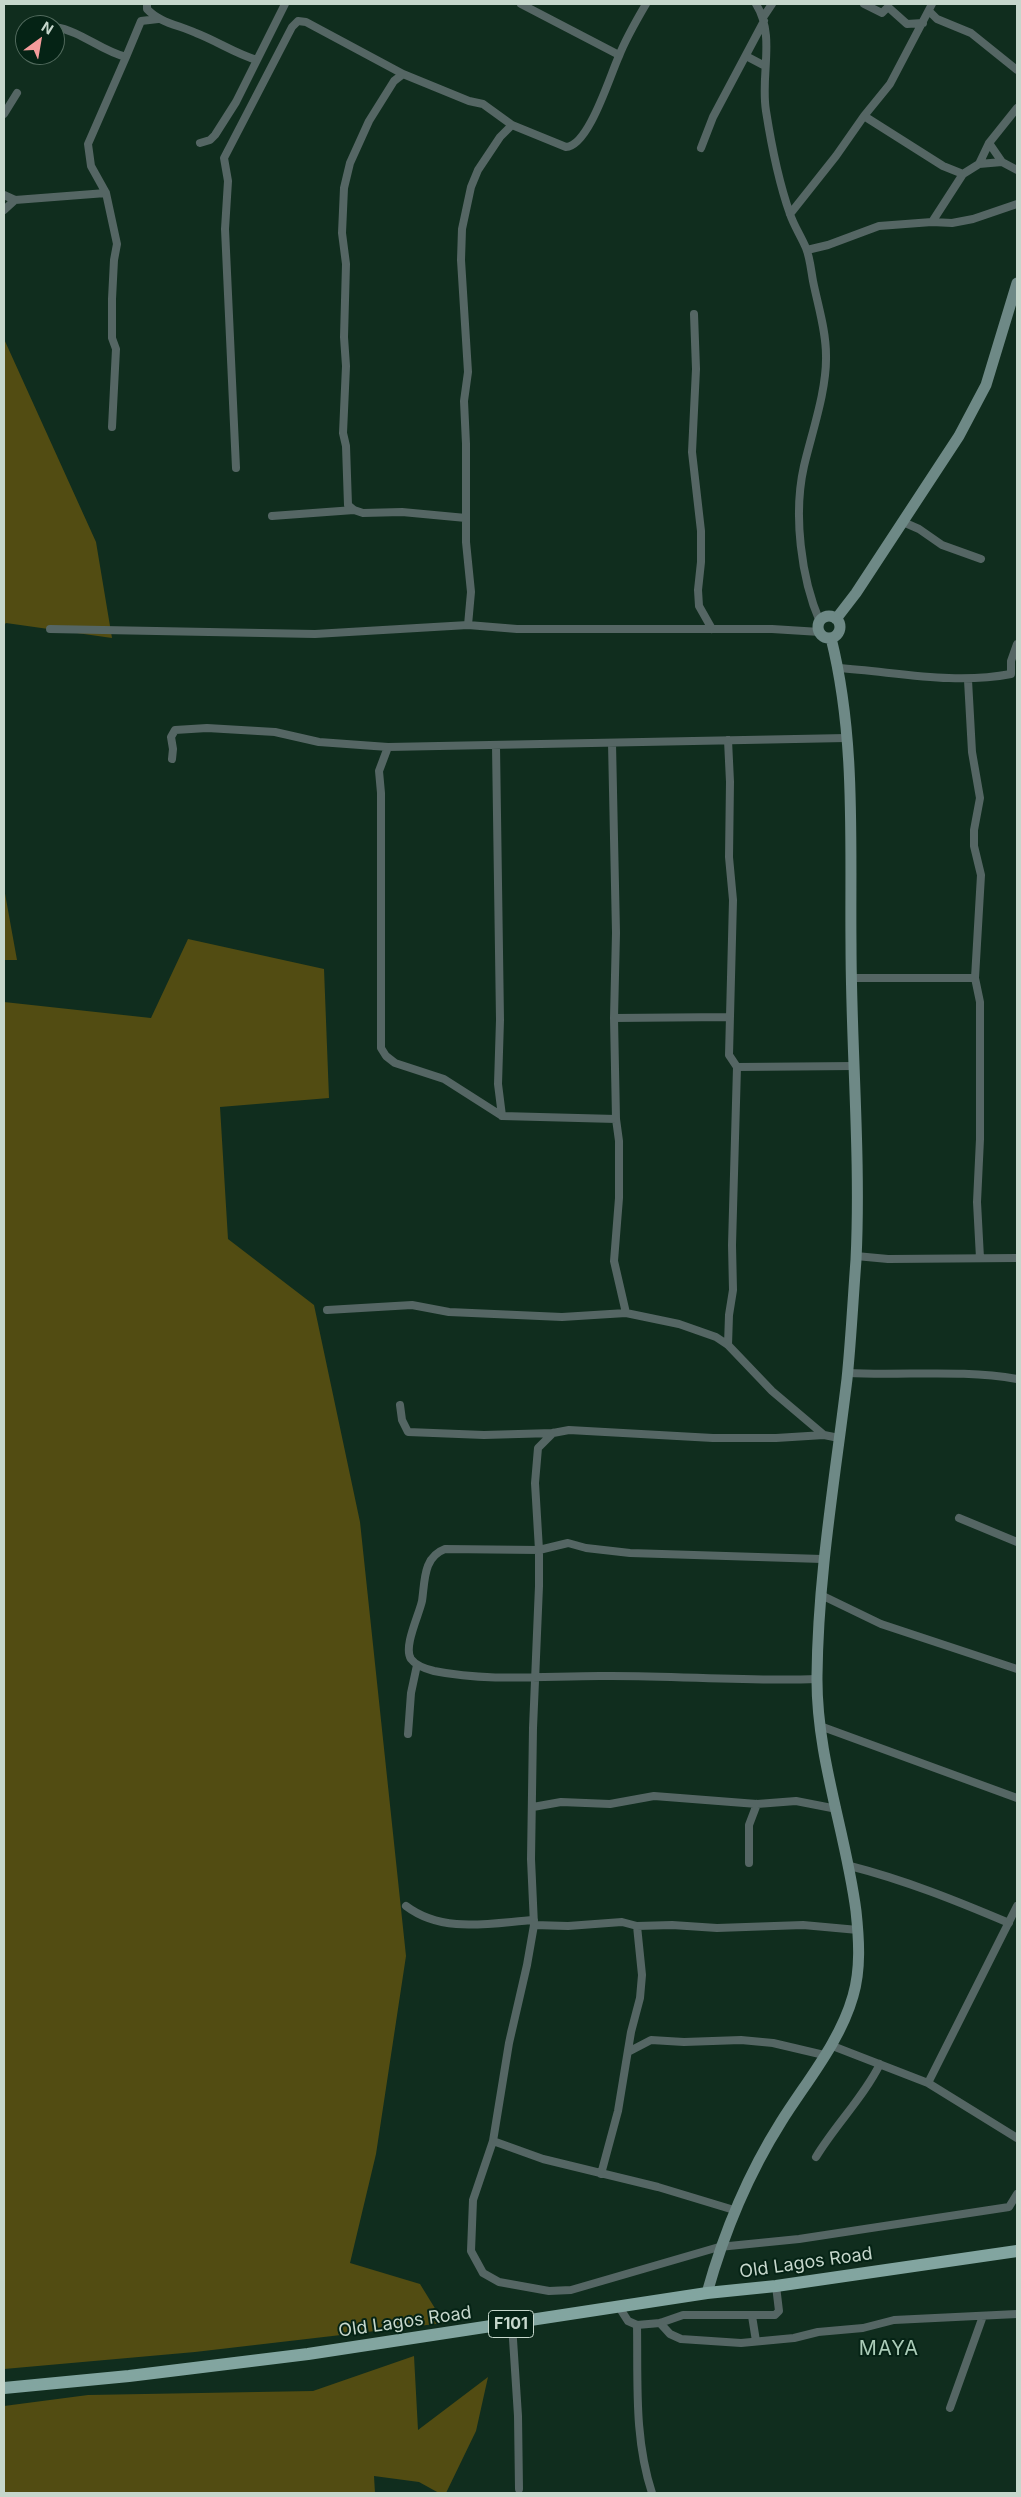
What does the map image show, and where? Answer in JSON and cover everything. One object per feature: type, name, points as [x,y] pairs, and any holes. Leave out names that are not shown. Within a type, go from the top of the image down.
[{"type":"main road","name":"Old Lagos Road","points":[[4,2388],[215,2366],[512,2324],[707,2293],[776,2286],[1017,2251]]},
{"type":"street","points":[[200,143],[210,140],[215,135],[257,60],[285,4]]},
{"type":"street","points":[[521,4],[619,55]]},
{"type":"street","points":[[236,468],[225,229],[228,181],[224,158],[237,130],[273,68],[287,36],[298,22],[313,26],[403,74],[469,101],[483,104],[512,125],[558,145],[572,147],[590,122],[619,55],[646,4]]},
{"type":"street","points":[[756,4],[764,19],[767,52],[764,97],[770,131],[790,214],[807,250],[822,316],[827,356],[820,404],[803,469],[800,509],[802,558],[812,602],[820,627],[826,638],[831,638],[838,634],[840,629],[836,619]]},
{"type":"street","points":[[701,148],[712,117],[772,4]]},
{"type":"street","points":[[864,4],[882,12],[888,7],[907,24],[936,19]]},
{"type":"street","points":[[790,214],[890,84],[930,12],[932,4]]},
{"type":"street","points":[[112,427],[116,349],[112,338],[112,299],[114,260],[117,244],[106,193],[91,166],[88,144],[147,6],[158,19]]},
{"type":"street","points":[[930,12],[936,19],[971,33],[1017,70]]},
{"type":"street","points":[[141,21],[158,19],[196,33],[257,60]]},
{"type":"street","points":[[65,30],[75,32],[118,55],[126,56]]},
{"type":"street","points":[[746,56],[765,66]]},
{"type":"street","points":[[403,74],[394,81],[370,121],[350,163],[344,188],[342,234],[346,264],[344,337],[346,366],[343,432],[346,446],[348,505],[354,510],[363,513],[402,512],[466,518]]},
{"type":"street","points":[[4,114],[17,93]]},
{"type":"street","points":[[979,164],[989,142],[1017,108]]},
{"type":"street","points":[[864,116],[943,166],[963,174]]},
{"type":"street","points":[[468,625],[471,592],[467,566],[464,401],[468,362],[462,229],[471,187],[478,170],[500,137],[512,125]]},
{"type":"street","points":[[989,142],[1002,162],[1017,170]]},
{"type":"street","points":[[932,222],[963,174],[979,164],[1002,162]]},
{"type":"street","points":[[4,195],[15,200],[106,193]]},
{"type":"street","points":[[4,210],[15,200]]},
{"type":"street","points":[[807,250],[828,245],[879,226],[932,222],[952,223],[973,219],[1017,204]]},
{"type":"street","points":[[836,619],[960,436],[986,385],[1017,283]]},
{"type":"street","points":[[694,314],[696,369],[692,452],[701,554],[698,590],[700,606],[712,629]]},
{"type":"street","points":[[272,516],[354,510]]},
{"type":"street","points":[[903,522],[919,529],[942,545],[981,559]]},
{"type":"street","points":[[820,627],[826,618],[836,619]]},
{"type":"street","points":[[50,629],[315,634],[468,625],[517,629],[820,627]]},
{"type":"street","points":[[707,2293],[720,2247],[734,2210],[757,2162],[827,2050],[853,1996],[858,1967],[858,1930],[850,1866],[820,1726],[817,1679],[822,1559],[848,1374],[856,1256],[851,978],[851,810],[846,738],[838,668],[831,638]]},
{"type":"street","points":[[838,668],[968,680],[1014,674],[1011,661],[1017,644]]},
{"type":"street","points":[[968,680],[972,752],[980,798],[974,830],[974,846],[981,875],[975,978],[980,1002],[980,1139],[977,1202],[980,1258]]},
{"type":"street","points":[[172,759],[171,737],[176,730],[191,729],[275,732],[320,742],[388,747],[846,738]]},
{"type":"street","points":[[728,740],[730,782],[729,857],[733,900],[728,1055],[737,1067],[732,1245],[733,1290],[729,1315],[728,1345]]},
{"type":"street","points":[[612,743],[616,932],[614,1018],[616,1119],[619,1141],[619,1198],[614,1261],[626,1313]]},
{"type":"street","points":[[496,746],[500,1020],[498,1084],[502,1116]]},
{"type":"street","points":[[388,747],[379,771],[382,793],[381,1048],[386,1056],[395,1063],[444,1079],[502,1116],[616,1119]]},
{"type":"street","points":[[851,978],[975,978]]},
{"type":"street","points":[[614,1018],[730,1017]]},
{"type":"street","points":[[737,1067],[854,1066]]},
{"type":"street","points":[[856,1256],[888,1259],[1017,1258]]},
{"type":"street","points":[[327,1310],[412,1305],[449,1312],[552,1317],[626,1313],[679,1324],[716,1337],[728,1345],[772,1391],[824,1435]]},
{"type":"street","points":[[848,1374],[987,1374],[1017,1379]]},
{"type":"street","points":[[400,1405],[402,1420],[408,1432],[484,1435],[553,1433],[569,1430],[713,1438],[776,1438],[824,1435],[839,1438]]},
{"type":"street","points":[[553,1433],[540,1445],[536,1455],[535,1483],[540,1550],[533,1728],[531,1859],[534,1923],[527,1965],[509,2043],[493,2142],[473,2200],[471,2251],[482,2273],[499,2282],[548,2290],[571,2290],[720,2247],[799,2239],[1009,2207],[1017,2194]]},
{"type":"street","points":[[959,1518],[1017,1542]]},
{"type":"street","points":[[817,1679],[767,1681],[460,1674],[433,1671],[417,1665],[409,1657],[408,1648],[420,1607],[430,1558],[444,1549],[540,1550],[568,1543],[586,1548],[630,1553],[822,1559]]},
{"type":"street","points":[[821,1595],[881,1624],[1017,1669]]},
{"type":"street","points":[[408,1734],[411,1693],[417,1665]]},
{"type":"street","points":[[820,1726],[1017,1798]]},
{"type":"street","points":[[533,1807],[561,1802],[610,1804],[654,1796],[757,1804],[796,1801],[837,1809]]},
{"type":"street","points":[[750,1863],[749,1825],[757,1804]]},
{"type":"street","points":[[850,1866],[888,1876],[952,1898],[1009,1923]]},
{"type":"street","points":[[406,1906],[420,1916],[438,1923],[534,1923],[568,1926],[622,1922],[637,1926],[672,1924],[750,1929],[811,1925],[858,1930]]},
{"type":"street","points":[[928,2083],[1017,1906]]},
{"type":"street","points":[[601,2174],[618,2111],[631,2032],[640,1998],[642,1975],[637,1926]]},
{"type":"street","points":[[628,2052],[651,2040],[684,2042],[741,2040],[827,2050],[880,2064],[928,2083],[1017,2138]]},
{"type":"street","points":[[816,2157],[835,2126],[862,2094],[880,2064]]},
{"type":"street","points":[[493,2142],[543,2159],[658,2187],[734,2210]]},
{"type":"street","points":[[619,2307],[628,2321],[637,2325],[660,2323],[683,2315],[752,2316],[775,2314],[779,2311],[776,2286]]},
{"type":"street","points":[[660,2323],[670,2334],[681,2339],[741,2343],[779,2340],[818,2332],[863,2328],[894,2320],[1017,2314]]},
{"type":"street","points":[[752,2316],[756,2341]]},
{"type":"street","points":[[950,2408],[983,2316]]},
{"type":"street","points":[[512,2324],[519,2488]]},
{"type":"street","points":[[637,2325],[639,2440],[652,2493]]},
{"type":"shaded area","points":[[4,339],[96,542],[112,638],[6,623],[4,625]]},
{"type":"shaded area","points":[[4,888],[17,960],[4,960]]},
{"type":"shaded area","points":[[188,939],[324,969],[329,1098],[220,1107],[228,1239],[314,1305],[360,1522],[406,1956],[376,2154],[350,2263],[420,2284],[444,2323],[195,2352],[4,2369],[4,1002],[151,1018]]},
{"type":"shaded area","points":[[414,2356],[418,2430],[488,2377],[476,2431],[446,2493],[439,2493],[419,2482],[374,2476],[375,2493],[4,2493],[4,2406],[88,2395],[313,2391]]},
{"type":"district","name":"MAYA","points":[[889,2349]]}]
